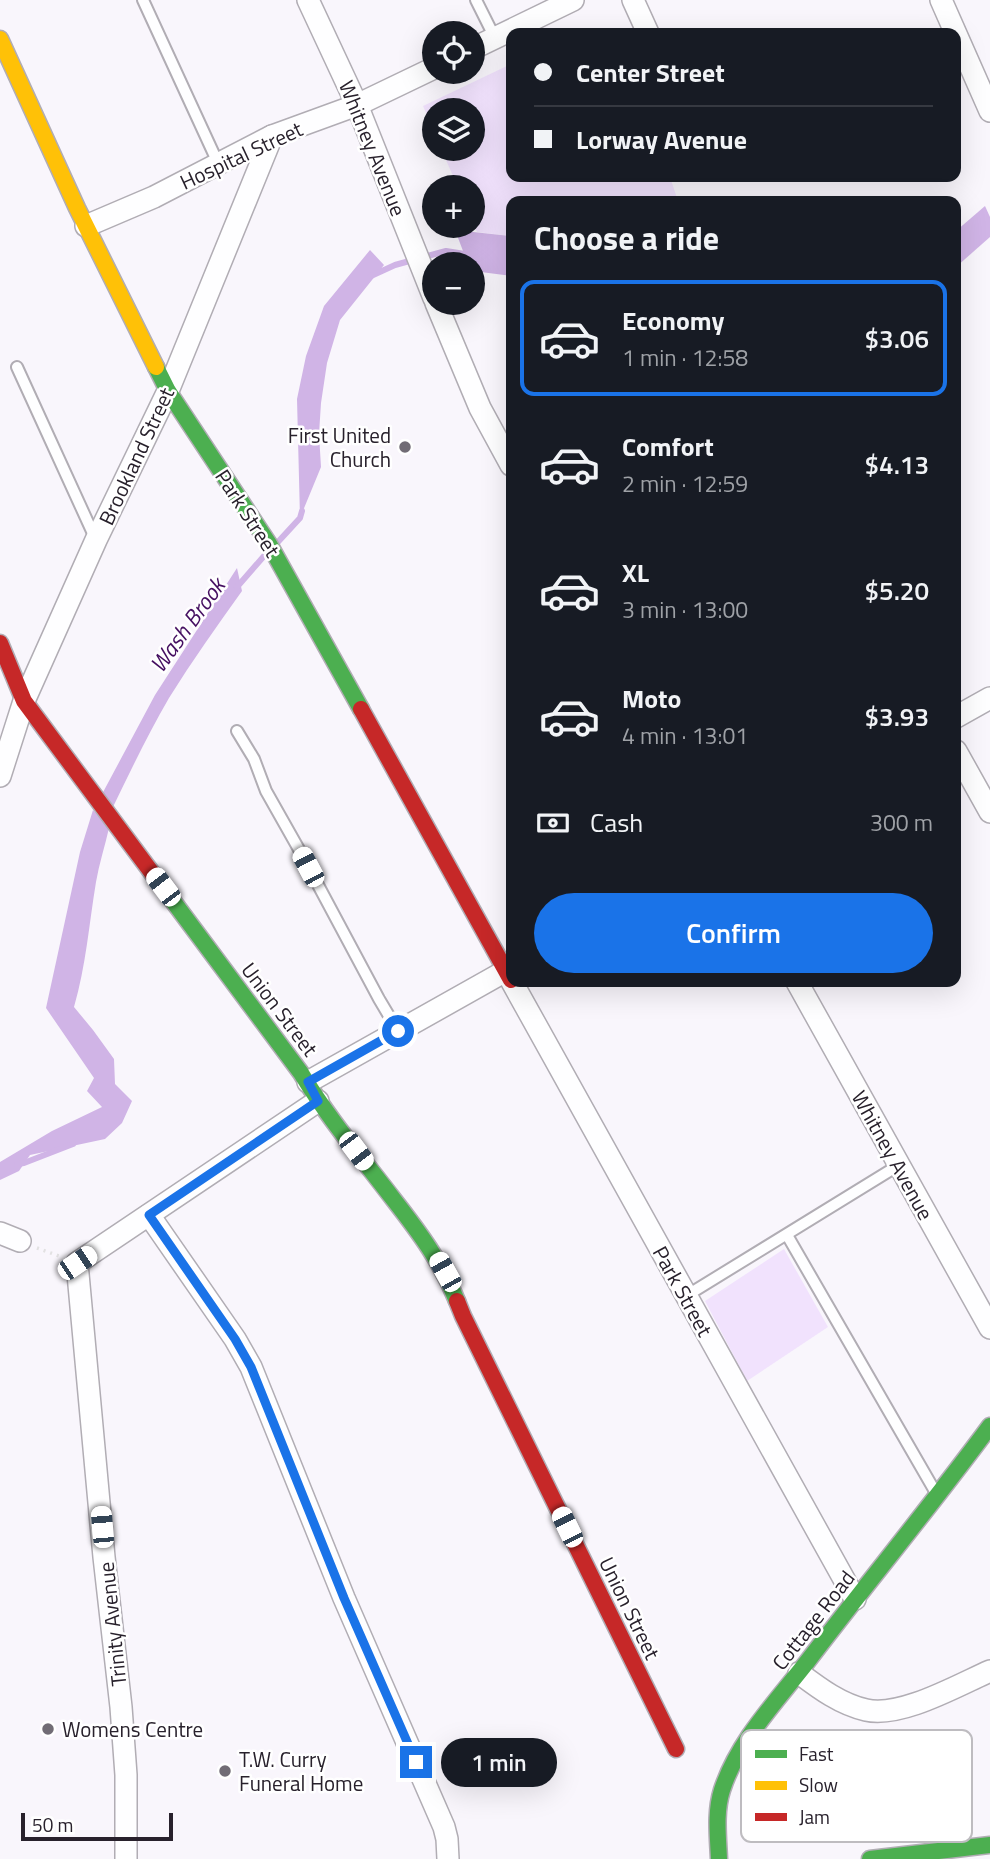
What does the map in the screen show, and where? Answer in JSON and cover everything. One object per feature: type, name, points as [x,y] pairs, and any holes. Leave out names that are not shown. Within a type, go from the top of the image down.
[{"type":"street","name":"Whitney Avenue","points":[[308,0],[357,105],[422,268]]},
{"type":"street","points":[[516,28],[573,0]]},
{"type":"street","points":[[633,0],[646,28]]},
{"type":"street","points":[[941,0],[953,28]]},
{"type":"street","points":[[485,43],[506,33]]},
{"type":"street","name":"Park Street","points":[[0,40],[86,226],[168,391],[269,544],[506,968]]},
{"type":"street","points":[[961,45],[990,111]]},
{"type":"street","name":"Hospital Street","points":[[86,226],[154,197],[272,136],[357,105],[422,74]]},
{"type":"street","name":"Brookland Street","points":[[0,776],[24,701],[96,540],[168,391],[272,136]]},
{"type":"street","points":[[441,315],[480,408],[506,456]]},
{"type":"street","name":"Union Street","points":[[0,643],[24,701],[308,1082],[318,1101],[421,1235],[445,1272],[463,1316],[676,1749]]},
{"type":"street","points":[[961,714],[990,698]]},
{"type":"street","points":[[961,760],[990,812]]},
{"type":"street","points":[[308,1082],[398,1031],[506,977]]},
{"type":"street","name":"Park Street","points":[[517,987],[855,1599]]},
{"type":"street","name":"Whitney Avenue","points":[[800,987],[990,1328]]},
{"type":"street","points":[[77,1263],[318,1101]]},
{"type":"street","points":[[149,1215],[235,1339],[251,1367],[344,1598],[444,1827],[449,1859]]},
{"type":"street","name":"Trinity Avenue","points":[[77,1263],[104,1557],[121,1707],[126,1775],[126,1859]]},
{"type":"street","name":"Cottage Road","points":[[755,1730],[990,1426]]},
{"type":"street","points":[[799,1672],[824,1692],[846,1703],[867,1710],[888,1711],[921,1702],[990,1671]]},
{"type":"street","name":"Cottage Road","points":[[719,1859],[720,1797],[741,1749]]},
{"type":"street","points":[[870,1859],[913,1857],[990,1845]]},
{"type":"lane","points":[[143,0],[218,163]]},
{"type":"lane","points":[[476,0],[495,38]]},
{"type":"lane","points":[[17,367],[96,540]]},
{"type":"lane","points":[[237,731],[254,760],[266,791],[398,1031]]},
{"type":"lane","points":[[686,1296],[899,1165]]},
{"type":"lane","points":[[787,1235],[938,1496]]},
{"type":"path","points":[[10,1237],[77,1263]]},
{"type":"shaded area","points":[[506,66],[506,182],[672,182],[676,196],[506,196],[506,235],[485,233],[485,175],[453,175],[446,161],[485,161],[485,98],[440,98],[469,84],[485,84],[485,76]]},
{"type":"shaded area","points":[[985,206],[990,217],[990,237],[961,263],[961,227]]},
{"type":"shaded area","points":[[485,233],[506,235],[506,275],[485,273],[485,252],[463,252],[458,238],[485,238]]},
{"type":"shaded area","points":[[370,250],[384,265],[340,320],[327,363],[321,403],[321,467],[300,518],[297,399],[306,356],[324,306]]},
{"type":"shaded area","points":[[237,568],[242,591],[169,698],[112,809],[101,796],[155,695]]},
{"type":"shaded area","points":[[93,810],[109,828],[97,875],[74,1007],[114,1059],[115,1084],[132,1101],[122,1123],[105,1139],[30,1155],[19,1171],[0,1180],[0,1162],[52,1131],[102,1107],[87,1091],[94,1078],[46,1008],[80,852]]},
{"type":"shaded area","points":[[784,1249],[828,1327],[747,1381],[705,1301]]},
{"type":"waterway","name":"Wash Brook","points":[[442,252],[452,252]]},
{"type":"waterway","name":"Wash Brook","points":[[371,276],[413,260]]},
{"type":"waterway","name":"Wash Brook","points":[[277,543],[300,518],[302,511]]},
{"type":"waterway","name":"Wash Brook","points":[[237,587],[264,556]]},
{"type":"waterway","name":"Wash Brook","points":[[17,1164],[73,1144]]},
{"type":"traffic: fast","points":[[156,367],[168,391],[269,544],[361,709]]},
{"type":"traffic: fast","points":[[161,885],[421,1236],[457,1301]]},
{"type":"traffic: fast","points":[[754,1730],[990,1426]]},
{"type":"traffic: fast","points":[[719,1859],[718,1807],[729,1772],[741,1750]]},
{"type":"traffic: fast","points":[[870,1859],[990,1845]]},
{"type":"traffic: slow","points":[[0,39],[77,208],[156,367]]},
{"type":"traffic: jam","points":[[0,643],[24,701],[161,885]]},
{"type":"traffic: jam","points":[[361,709],[506,971]]},
{"type":"traffic: jam","points":[[457,1301],[676,1749]]},
{"type":"place","name":"First United Church","points":[[405,447]]},
{"type":"place","name":"Womens Centre","points":[[48,1729]]},
{"type":"place","name":"T.W. Curry Funeral Home","points":[[225,1771]]},
{"type":"route","points":[[398,1031],[308,1082],[318,1101],[149,1215],[235,1339],[258,1381],[344,1598],[416,1762]]}]
